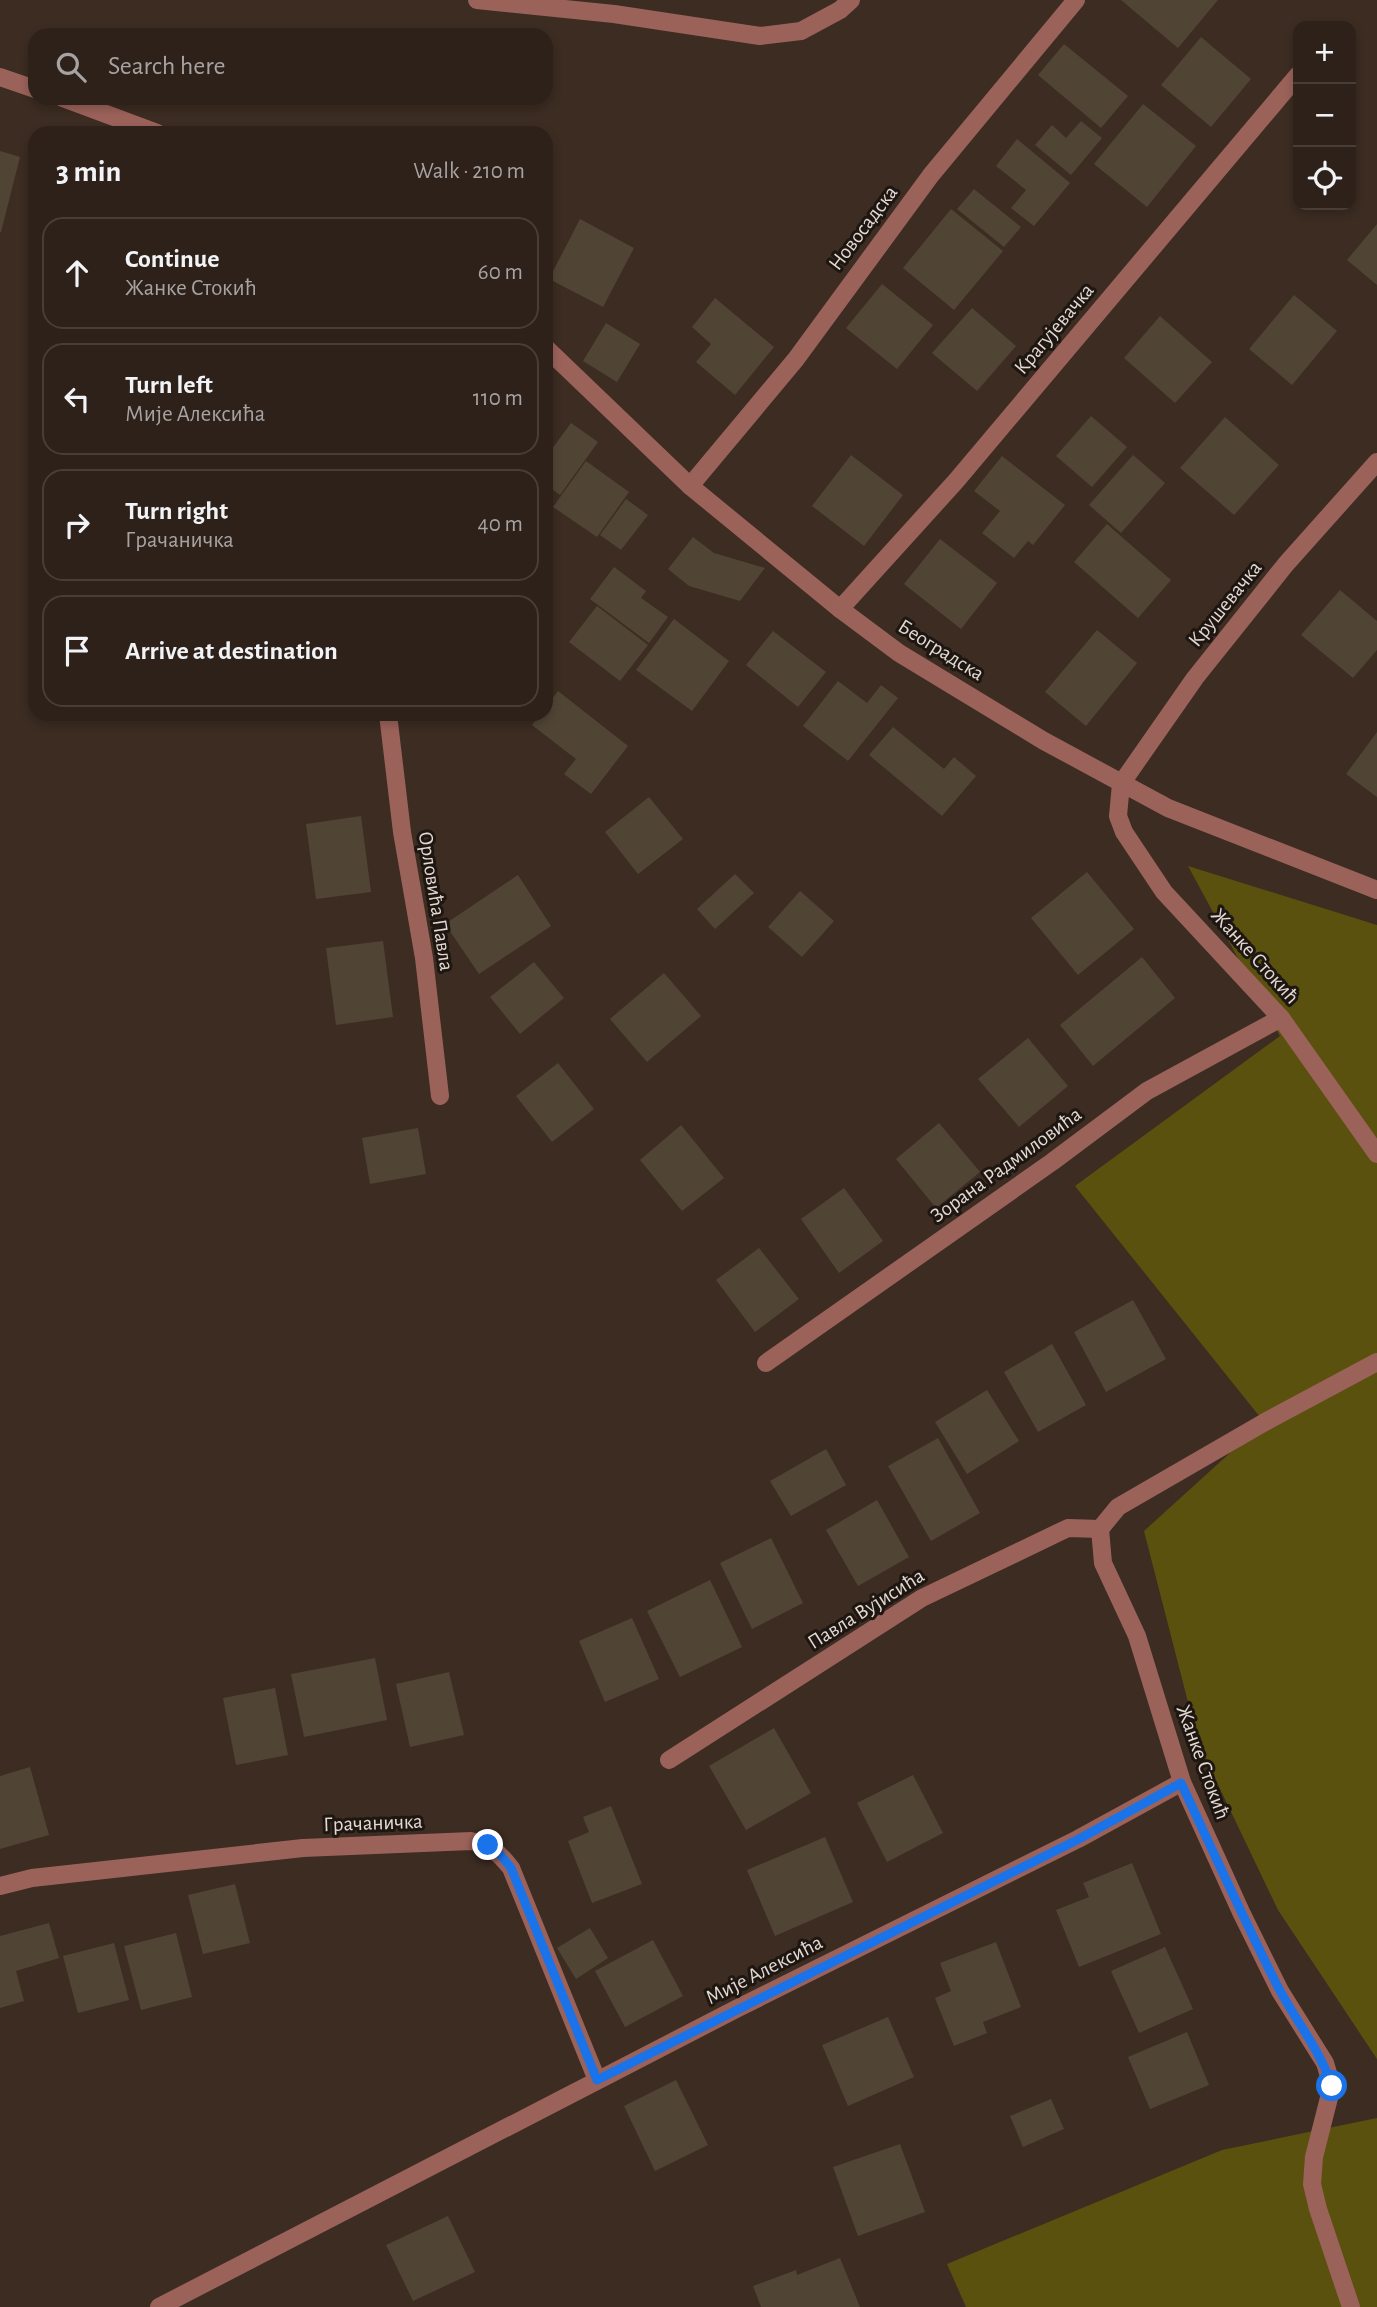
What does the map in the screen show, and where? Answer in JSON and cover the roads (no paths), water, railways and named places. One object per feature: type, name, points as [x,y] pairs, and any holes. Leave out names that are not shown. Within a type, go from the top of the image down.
[{"type":"street","points":[[477,0],[614,15],[760,36],[801,31],[840,10],[850,0]]},
{"type":"street","name":"Новосадска","points":[[690,486],[796,359],[931,175],[1076,0]]},
{"type":"street","points":[[0,77],[28,87]]},
{"type":"street","name":"Крагујевачка","points":[[840,609],[956,481],[1293,81]]},
{"type":"street","points":[[82,105],[138,126]]},
{"type":"street","name":"Београдска","points":[[553,355],[690,486],[840,609],[899,653],[1044,741],[1121,785],[1168,808],[1374,883]]},
{"type":"street","name":"Крушевачка","points":[[1121,785],[1195,677],[1286,564],[1377,461]]},
{"type":"street","name":"Орловића Павла","points":[[388,721],[402,832],[424,958],[440,1096]]},
{"type":"street","name":"Жанке Стокић","points":[[1121,785],[1118,816],[1124,832],[1164,892],[1281,1018],[1377,1154]]},
{"type":"street","name":"Зорана Радмиловића","points":[[766,1363],[1052,1162],[1147,1091],[1281,1018]]},
{"type":"street","points":[[1100,1529],[1118,1507],[1265,1422],[1377,1362]]},
{"type":"street","name":"Павла Вујисића","points":[[669,1760],[922,1598],[1068,1528],[1100,1529]]},
{"type":"street","name":"Жанке Стокић","points":[[1100,1529],[1103,1563],[1137,1636],[1181,1783],[1280,1991],[1325,2063],[1332,2086],[1314,2157],[1312,2184],[1351,2307]]},
{"type":"street","name":"Мије Алексића","points":[[159,2307],[597,2080],[1079,1839],[1181,1783]]},
{"type":"street","name":"Грачаничка","points":[[0,1886],[32,1878],[303,1848],[471,1841],[488,1845],[498,1852],[511,1868],[597,2080]]}]
